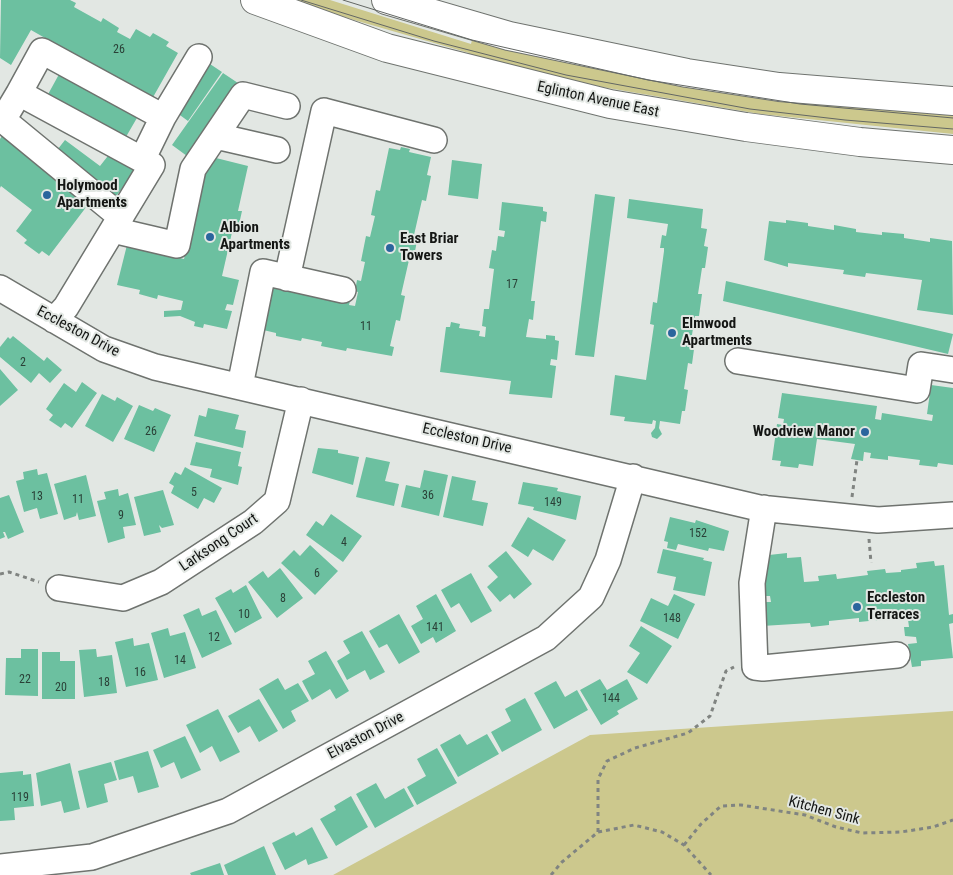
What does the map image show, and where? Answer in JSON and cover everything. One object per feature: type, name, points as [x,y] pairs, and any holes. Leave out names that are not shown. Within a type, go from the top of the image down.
[{"type":"main road","name":"Eglinton Avenue East","points":[[255,0],[387,48],[610,104],[737,126],[841,140],[953,150]]},
{"type":"main road","points":[[386,0],[509,36],[688,73],[779,87],[953,101]]},
{"type":"street","points":[[162,117],[42,51],[2,119],[117,223],[177,245],[193,169],[244,95],[287,106]]},
{"type":"street","points":[[54,320],[66,307],[117,223],[147,163],[162,117],[199,57]]},
{"type":"street","points":[[19,93],[147,163],[193,169]]},
{"type":"street","points":[[287,278],[324,111],[434,140]]},
{"type":"street","points":[[216,136],[277,150]]},
{"type":"street","points":[[240,386],[263,272],[343,290]]},
{"type":"street","name":"Eccleston Drive","points":[[0,288],[104,349],[155,367],[764,508],[878,520],[953,515]]},
{"type":"street","points":[[738,361],[917,390],[921,365],[953,370]]},
{"type":"street","name":"Larksong Court","points":[[59,588],[123,598],[161,582],[253,522],[277,501],[301,400]]},
{"type":"street","name":"Elvaston Drive","points":[[0,867],[92,857],[228,811],[546,638],[591,597],[608,560],[633,477]]},
{"type":"street","points":[[764,508],[752,583],[755,667],[762,668],[897,655]]},
{"type":"path","points":[[851,502],[857,460]]},
{"type":"path","points":[[0,574],[9,572],[59,588]]},
{"type":"path","points":[[598,832],[598,779],[607,761],[635,748],[688,732],[710,716],[726,671],[754,658]]},
{"type":"path","name":"Kitchen Sink","points":[[684,845],[701,824],[720,806],[741,805],[805,814],[836,827],[862,833],[901,832],[933,827],[953,820]]},
{"type":"path","points":[[551,875],[562,862],[598,832],[634,825],[662,832],[684,845],[711,875]]},
{"type":"shaded area","points":[[293,0],[330,0],[471,44],[473,36],[953,112],[953,134],[760,114],[602,87],[468,56],[469,53],[354,20]]},
{"type":"shaded area","points":[[953,711],[953,875],[333,875],[590,735]]},
{"type":"building","points":[[1,0],[70,0],[76,3],[74,7],[101,22],[103,18],[119,28],[117,32],[130,39],[136,29],[150,37],[153,33],[169,42],[166,46],[178,53],[152,99],[31,30],[11,65],[0,58]]},
{"type":"building","points":[[207,62],[222,72],[188,121],[173,110]]},
{"type":"building","points":[[63,67],[141,111],[123,142],[46,98]]},
{"type":"building","points":[[223,73],[238,83],[187,156],[172,145]]},
{"type":"building","name":"Holymood Apartments","points":[[2,136],[90,202],[49,256],[42,251],[39,254],[24,243],[27,240],[16,231],[32,210],[1,186],[0,188],[0,139]]},
{"type":"building","points":[[65,140],[100,166],[111,152],[135,171],[114,199],[54,154]]},
{"type":"building","name":"East Briar Towers","points":[[401,147],[410,149],[409,152],[431,157],[427,175],[431,176],[426,201],[422,200],[414,235],[418,236],[413,261],[409,260],[401,295],[405,296],[400,321],[396,320],[390,346],[394,347],[392,356],[347,348],[346,351],[321,346],[322,342],[302,338],[301,341],[276,336],[276,333],[259,329],[268,287],[295,293],[296,289],[305,291],[304,295],[325,299],[326,295],[350,301],[349,305],[355,306],[358,292],[355,291],[357,280],[361,281],[365,262],[361,261],[366,236],[370,237],[375,216],[371,215],[376,190],[380,191],[389,148],[400,150]]},
{"type":"building","name":"Albion Apartments","points":[[208,156],[248,166],[238,211],[242,211],[238,229],[233,228],[222,276],[239,280],[233,305],[227,304],[225,310],[232,311],[227,329],[204,324],[203,328],[194,326],[195,322],[180,316],[164,317],[164,311],[181,310],[183,301],[158,295],[157,299],[139,294],[140,290],[117,285],[127,245],[184,259]]},
{"type":"building","points":[[452,160],[482,164],[478,199],[448,195]]},
{"type":"building","points":[[595,194],[615,197],[594,357],[575,355]]},
{"type":"building","name":"Elmwood Apartments","points":[[629,199],[703,209],[701,228],[707,229],[704,246],[708,247],[698,294],[702,294],[699,316],[695,316],[691,341],[695,342],[692,364],[688,363],[684,389],[688,390],[685,411],[682,411],[680,424],[660,421],[659,428],[662,434],[657,439],[652,437],[651,433],[655,428],[656,421],[653,420],[652,424],[624,421],[625,417],[610,415],[615,375],[646,380],[654,325],[650,324],[653,302],[657,303],[664,251],[664,248],[660,248],[662,235],[666,236],[668,224],[627,218]]},
{"type":"building","points":[[502,202],[543,207],[543,211],[547,212],[546,222],[541,221],[531,301],[535,301],[533,320],[529,319],[526,337],[546,339],[546,335],[555,336],[555,340],[559,341],[557,360],[551,359],[550,365],[556,366],[552,398],[509,394],[511,381],[440,372],[446,327],[450,327],[451,322],[460,324],[459,328],[480,331],[479,336],[485,337],[486,327],[482,326],[484,309],[489,309],[494,269],[489,268],[492,250],[496,251],[498,236],[504,237],[505,231],[499,230]]},
{"type":"building","points":[[786,220],[808,223],[808,226],[834,230],[834,225],[856,229],[856,232],[882,235],[882,232],[904,234],[904,238],[930,242],[930,238],[952,241],[953,315],[917,310],[922,280],[866,273],[865,277],[843,274],[844,270],[788,263],[788,267],[764,260],[769,221],[786,223]]},
{"type":"building","points":[[726,281],[953,334],[948,354],[723,301]]},
{"type":"building","points":[[13,336],[44,361],[47,357],[62,370],[50,383],[39,373],[31,383],[0,357],[0,347],[8,337],[10,339]]},
{"type":"building","points":[[0,369],[18,390],[0,406]]},
{"type":"building","points":[[82,382],[97,393],[72,428],[65,423],[61,428],[49,420],[53,415],[46,409],[64,383],[76,392]]},
{"type":"building","name":"Woodview Manor","points":[[931,385],[953,388],[953,465],[938,463],[937,467],[919,465],[920,460],[888,456],[888,460],[870,458],[871,453],[864,452],[863,461],[851,459],[855,444],[817,439],[813,466],[799,464],[798,468],[780,466],[781,461],[772,460],[777,424],[783,425],[784,419],[778,418],[782,393],[877,406],[875,419],[881,420],[882,413],[932,421],[933,415],[927,414]]},
{"type":"building","points":[[102,394],[115,401],[117,397],[133,406],[113,442],[85,426]]},
{"type":"building","points":[[139,405],[153,411],[155,408],[171,415],[154,452],[124,439]]},
{"type":"building","points":[[208,408],[239,415],[235,429],[246,431],[243,448],[194,436],[199,415],[206,417]]},
{"type":"building","points":[[196,442],[241,452],[238,466],[242,467],[238,485],[210,477],[212,469],[190,465]]},
{"type":"building","points":[[318,448],[338,450],[338,453],[359,457],[353,485],[312,473]]},
{"type":"building","points":[[366,457],[390,462],[385,481],[399,484],[394,506],[356,497]]},
{"type":"building","points":[[185,467],[222,488],[214,503],[204,498],[198,509],[171,493],[174,486],[169,483],[175,472],[181,475]]},
{"type":"building","points":[[37,469],[38,475],[47,473],[58,514],[40,519],[37,508],[24,512],[16,481],[24,479],[23,472]]},
{"type":"building","points":[[424,470],[448,475],[439,516],[401,507],[406,485],[420,488]]},
{"type":"building","points":[[86,475],[96,516],[79,520],[77,512],[76,516],[64,520],[54,484]]},
{"type":"building","points":[[452,476],[476,481],[472,500],[488,503],[483,526],[443,517]]},
{"type":"building","points":[[523,482],[558,488],[557,491],[581,496],[576,520],[533,510],[534,507],[518,504]]},
{"type":"building","points":[[118,489],[119,496],[128,493],[136,525],[123,527],[125,538],[108,543],[97,501],[106,499],[104,492]]},
{"type":"building","points":[[163,490],[174,525],[162,528],[159,525],[161,532],[144,536],[134,497]]},
{"type":"building","points":[[9,495],[24,532],[8,539],[5,532],[3,532],[5,537],[0,539],[0,498]]},
{"type":"building","points":[[331,514],[362,536],[343,562],[306,535],[316,521],[323,526]]},
{"type":"building","points":[[528,517],[566,540],[553,561],[533,549],[528,557],[511,546]]},
{"type":"building","points":[[670,517],[695,523],[696,520],[729,531],[724,551],[709,548],[708,551],[678,544],[676,550],[667,548],[668,542],[664,541]]},
{"type":"building","points":[[310,545],[338,571],[315,595],[281,563],[294,550],[300,556]]},
{"type":"building","points":[[663,549],[704,558],[703,560],[712,562],[705,596],[673,590],[676,577],[657,573]]},
{"type":"building","points":[[506,551],[532,584],[514,599],[510,594],[500,602],[487,587],[498,577],[488,566]]},
{"type":"building","name":"Eccleston Terraces","points":[[787,553],[787,558],[801,557],[804,582],[819,581],[818,576],[836,574],[837,579],[868,575],[867,571],[885,569],[886,573],[901,572],[901,570],[917,568],[916,563],[934,561],[935,566],[944,565],[949,615],[953,614],[953,623],[949,624],[953,658],[921,661],[921,666],[912,667],[908,644],[917,643],[916,637],[905,636],[904,627],[909,627],[907,612],[885,615],[885,619],[876,621],[875,616],[868,616],[869,621],[859,622],[859,618],[829,621],[829,625],[811,627],[810,623],[762,626],[761,617],[766,617],[765,602],[771,602],[770,596],[764,596],[760,561],[769,560],[769,555]]},
{"type":"building","points":[[280,568],[303,598],[277,618],[248,582],[263,571],[268,578]]},
{"type":"building","points":[[471,573],[492,611],[471,623],[459,603],[451,608],[441,590]]},
{"type":"building","points":[[246,585],[262,618],[235,633],[215,598],[231,589],[233,593]]},
{"type":"building","points":[[436,594],[456,631],[436,643],[433,637],[421,644],[411,626],[423,619],[416,606]]},
{"type":"building","points":[[674,594],[695,604],[678,639],[640,621],[651,598],[668,606]]},
{"type":"building","points":[[199,608],[202,616],[216,610],[232,644],[202,658],[183,615]]},
{"type":"building","points":[[399,614],[420,652],[399,664],[387,644],[379,648],[369,631]]},
{"type":"building","points":[[641,626],[672,646],[647,684],[627,672],[640,653],[629,646]]},
{"type":"building","points":[[168,628],[170,636],[185,632],[196,668],[164,678],[151,633]]},
{"type":"building","points":[[362,631],[385,672],[370,680],[365,670],[347,680],[337,661],[350,653],[343,641]]},
{"type":"building","points":[[133,638],[134,646],[149,643],[158,680],[126,687],[115,642]]},
{"type":"building","points":[[21,649],[38,649],[38,696],[5,695],[6,658],[21,658]]},
{"type":"building","points":[[96,649],[97,657],[112,655],[117,693],[84,697],[79,650]]},
{"type":"building","points":[[326,651],[349,691],[336,699],[330,689],[312,700],[302,681],[315,674],[308,661]]},
{"type":"building","points":[[42,652],[60,652],[60,661],[75,661],[75,699],[42,699]]},
{"type":"building","points":[[278,678],[285,690],[298,683],[309,701],[291,711],[296,721],[283,729],[259,689]]},
{"type":"building","points":[[600,679],[607,690],[627,679],[638,699],[617,711],[619,714],[601,725],[580,690]]},
{"type":"building","points":[[556,681],[565,697],[577,690],[588,710],[554,729],[534,693]]},
{"type":"building","points":[[525,698],[542,730],[502,752],[491,732],[511,721],[505,709]]},
{"type":"building","points":[[259,699],[278,731],[259,742],[250,726],[238,733],[228,716]]},
{"type":"building","points":[[218,709],[240,752],[220,762],[212,746],[200,753],[186,725]]},
{"type":"building","points":[[460,734],[467,745],[487,734],[499,754],[458,777],[440,745]]},
{"type":"building","points":[[185,736],[201,770],[181,779],[174,762],[161,768],[153,750]]},
{"type":"building","points":[[437,748],[457,783],[417,805],[407,787],[426,776],[417,759]]},
{"type":"building","points":[[148,751],[159,787],[138,793],[133,776],[119,780],[114,761]]},
{"type":"building","points":[[111,762],[117,780],[104,784],[108,802],[87,808],[78,771]]},
{"type":"building","points":[[70,763],[80,809],[64,813],[61,801],[41,806],[36,773]]},
{"type":"building","points":[[23,771],[23,775],[31,774],[34,806],[14,808],[15,820],[0,821],[0,773]]},
{"type":"building","points":[[376,783],[385,799],[404,788],[414,806],[375,828],[356,794]]},
{"type":"building","points":[[351,796],[368,827],[336,846],[320,819],[336,810],[334,806]]},
{"type":"building","points":[[312,827],[328,858],[308,865],[306,859],[285,870],[272,843],[294,832],[296,836]]},
{"type":"building","points":[[264,846],[276,875],[228,875],[224,865]]},
{"type":"building","points":[[220,863],[224,875],[191,875],[190,873]]},
{"type":"tram line","points":[[301,0],[434,41],[566,75],[750,109],[845,120],[953,129]]},
{"type":"tram line","points":[[343,0],[472,40],[648,80],[800,104],[953,118]]},
{"type":"place","name":"Holymood Apartments","points":[[47,195]]},
{"type":"place","name":"Albion Apartments","points":[[210,237]]},
{"type":"place","name":"East Briar Towers","points":[[390,248]]},
{"type":"place","name":"Elmwood Apartments","points":[[672,333]]},
{"type":"place","name":"Woodview Manor","points":[[865,432]]},
{"type":"place","name":"Eccleston Terraces","points":[[857,607]]}]
